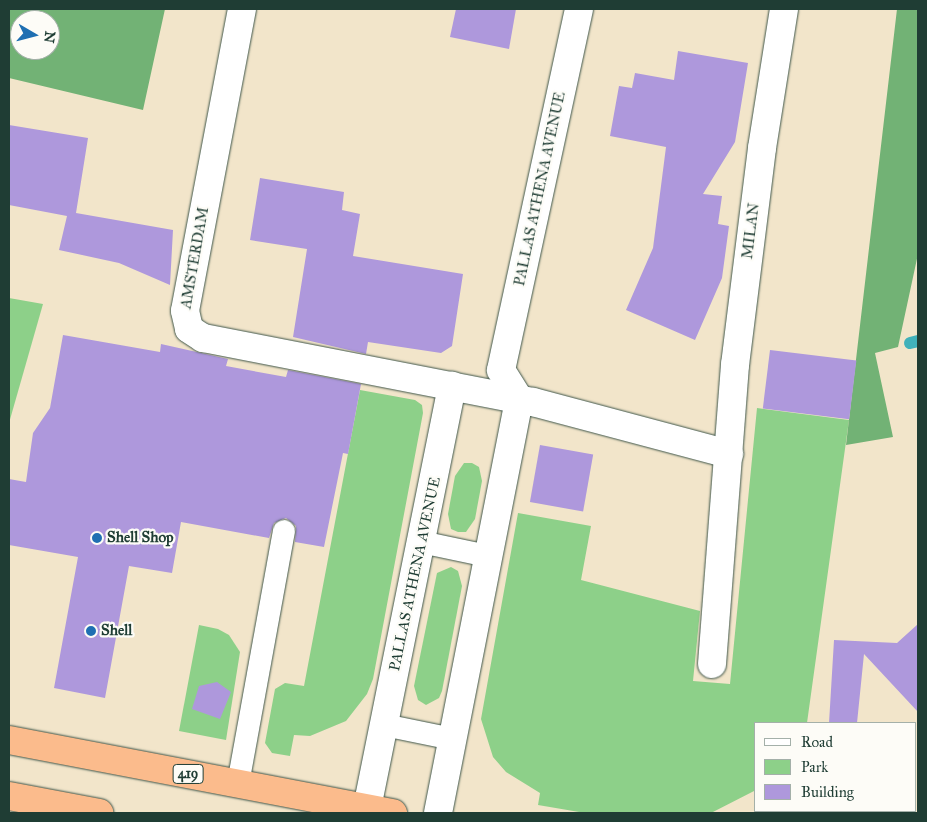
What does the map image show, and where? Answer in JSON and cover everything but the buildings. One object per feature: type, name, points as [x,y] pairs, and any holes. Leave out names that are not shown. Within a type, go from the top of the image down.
[{"type":"highway","name":"419","points":[[9,740],[375,812]]},
{"type":"highway","points":[[9,796],[65,810],[99,813]]},
{"type":"street","name":"AMSTERDAM","points":[[242,9],[185,311],[189,329],[203,338],[452,386]]},
{"type":"street","name":"PALLAS ATHENA AVENUE","points":[[501,370],[579,9]]},
{"type":"street","name":"MILAN","points":[[712,664],[743,292],[784,9]]},
{"type":"street","points":[[438,813],[519,399],[501,370],[452,386]]},
{"type":"street","points":[[452,386],[519,399],[728,454]]},
{"type":"street","name":"PALLAS ATHENA AVENUE","points":[[375,812],[384,725],[452,386]]},
{"type":"lane","points":[[238,784],[284,531]]},
{"type":"lane","points":[[421,542],[488,556]]},
{"type":"lane","points":[[384,725],[452,738]]},
{"type":"green space","points":[[9,9],[165,9],[143,110],[9,78]]},
{"type":"green space","points":[[897,9],[918,9],[918,254],[898,347],[875,353],[893,437],[846,445]]},
{"type":"green space","points":[[9,298],[43,304],[9,423]]},
{"type":"green space","points":[[360,390],[415,400],[422,405],[423,413],[373,679],[367,694],[346,721],[310,736],[294,735],[290,756],[272,753],[265,743],[275,689],[285,683],[304,686]]},
{"type":"green space","points":[[757,408],[849,420],[807,722],[754,722],[754,791],[711,813],[585,813],[538,805],[540,793],[506,772],[493,757],[481,719],[518,513],[591,526],[581,580],[700,611],[693,681],[730,684]]},
{"type":"green space","points":[[464,463],[472,463],[479,467],[482,481],[475,519],[466,532],[458,532],[451,529],[448,514],[455,476]]},
{"type":"green space","points":[[451,567],[458,571],[462,586],[442,691],[439,698],[426,705],[418,700],[414,686],[437,573]]},
{"type":"green space","points":[[199,625],[218,629],[229,635],[240,652],[226,740],[179,731]]},
{"type":"waterway","points":[[910,343],[918,341]]},
{"type":"place","name":"Shell Shop","points":[[97,538]]},
{"type":"place","name":"Shell","points":[[91,631]]}]
